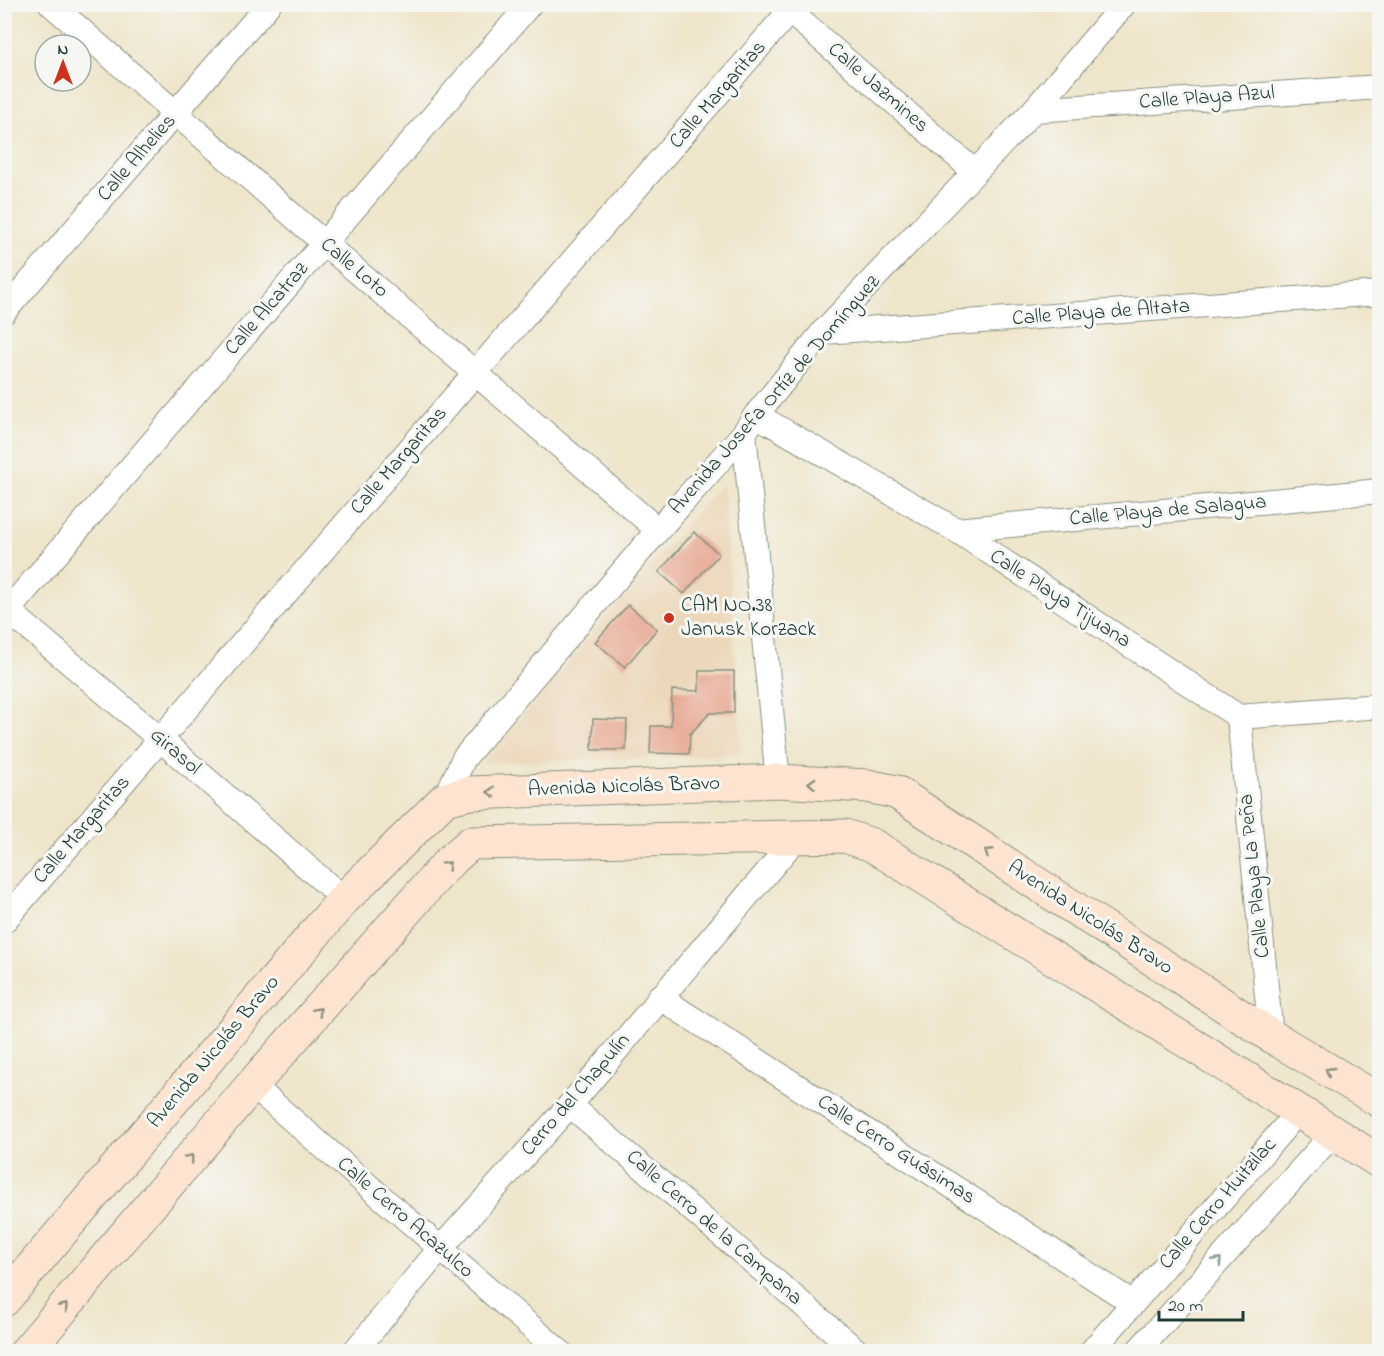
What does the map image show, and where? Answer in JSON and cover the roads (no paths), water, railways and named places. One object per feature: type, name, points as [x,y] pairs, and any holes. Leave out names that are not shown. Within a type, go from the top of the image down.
[{"type":"street","name":"Calle Loto","points":[[51,4],[175,114],[658,530]]},
{"type":"street","name":"Calle Alhelies","points":[[4,312],[269,4]]},
{"type":"street","name":"Calle Alcatraz","points":[[6,610],[530,4]]},
{"type":"street","name":"Avenida Josefa Ortíz de Domínguez","points":[[445,800],[464,758],[750,424],[823,332],[1034,110],[1124,4]]},
{"type":"street","name":"Calle Jazmines","points":[[789,7],[975,172]]},
{"type":"street","name":"Calle Margaritas","points":[[4,921],[789,7]]},
{"type":"street","name":"Calle Playa Azul","points":[[1034,110],[1380,87]]},
{"type":"street","name":"Calle Playa de Altata","points":[[823,332],[1380,293]]},
{"type":"street","name":"Calle Playa Tijuana","points":[[750,424],[956,530],[1239,717]]},
{"type":"street","points":[[750,424],[778,781]]},
{"type":"street","name":"Calle Playa de Salagua","points":[[956,530],[1380,491]]},
{"type":"street","name":"Girasol","points":[[6,610],[160,739],[344,899]]},
{"type":"street","points":[[1239,717],[1380,706]]},
{"type":"street","name":"Calle Playa La Peña","points":[[1239,717],[1271,1036]]},
{"type":"street","name":"Avenida Nicolás Bravo","points":[[4,1300],[344,899],[445,800],[470,793],[778,781],[867,786],[896,792],[1271,1036],[1380,1101]]},
{"type":"street","points":[[26,1352],[252,1085],[449,862],[471,843],[846,836],[872,845],[1380,1162]]},
{"type":"street","name":"Cerro del Chapulín","points":[[354,1352],[441,1249],[570,1104],[797,837]]},
{"type":"street","name":"Calle Cerro Guásimas","points":[[659,997],[1133,1303]]},
{"type":"street","name":"Calle Cerro Acazulco","points":[[252,1085],[560,1352]]},
{"type":"street","name":"Calle Cerro de la Campana","points":[[570,1104],[858,1352]]},
{"type":"street","name":"Calle Cerro Huitzilac","points":[[1091,1352],[1298,1112]]},
{"type":"street","name":"Calle Cerro Huitzilac","points":[[1137,1352],[1333,1134]]},
{"type":"place","name":"CAM NO.38 Janusk Korzack","points":[[669,618]]}]
